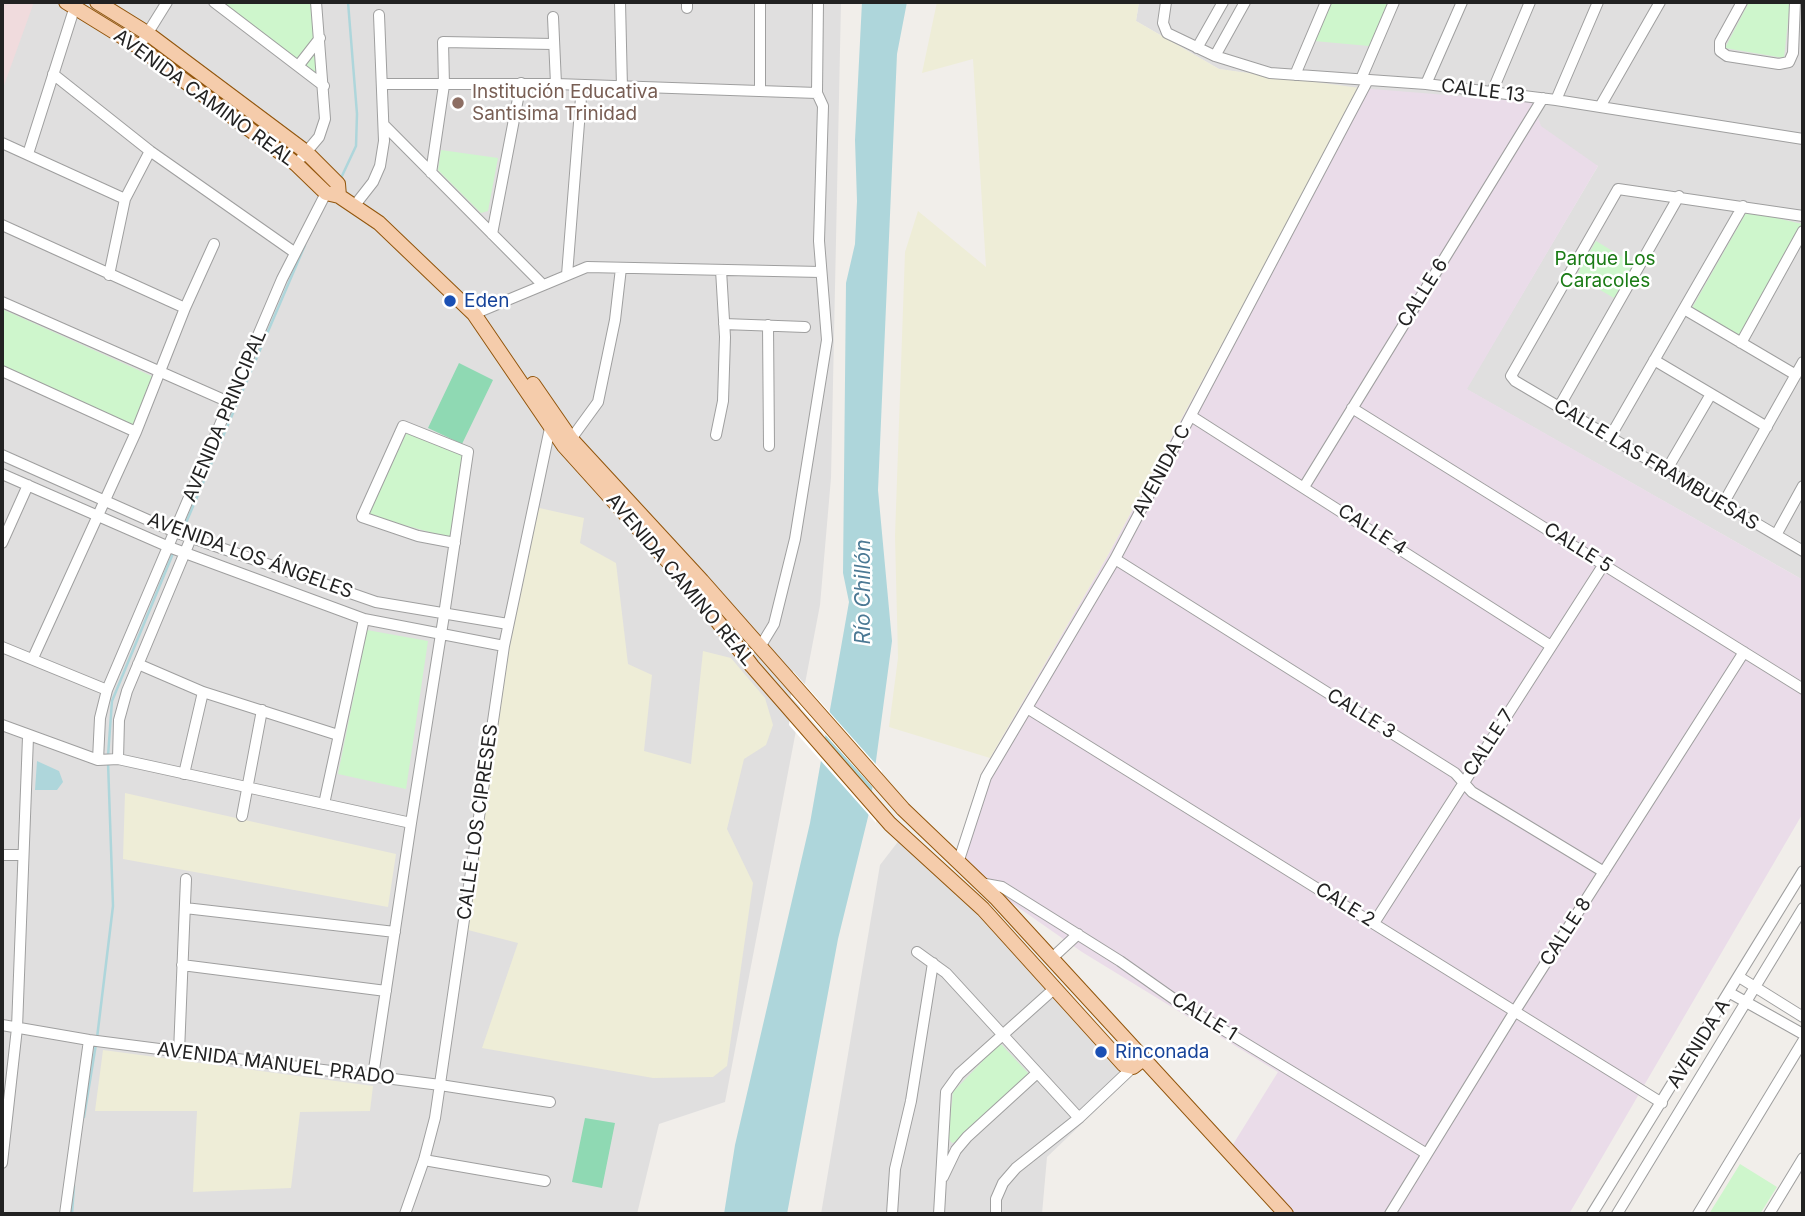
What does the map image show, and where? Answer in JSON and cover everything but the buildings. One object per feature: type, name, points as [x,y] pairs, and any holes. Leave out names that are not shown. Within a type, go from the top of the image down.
[{"type":"main road","name":"AVENIDA CAMINO REAL","points":[[97,2],[147,33],[306,152],[338,184],[332,194]]},
{"type":"main road","name":"AVENIDA CAMINO REAL","points":[[72,4],[139,47],[332,194],[355,205],[379,223],[474,314],[511,353],[570,439],[763,650],[903,809],[980,883],[1051,959],[1138,1063]]},
{"type":"main road","name":"AVENIDA CAMINO REAL","points":[[484,326],[550,428],[692,588],[752,666],[890,824],[983,909],[1124,1065],[1138,1063]]},
{"type":"main road","points":[[1138,1063],[1286,1214]]},
{"type":"street","points":[[139,47],[167,2]]},
{"type":"street","points":[[214,2],[324,86]]},
{"type":"street","points":[[296,164],[323,129],[324,86],[316,2]]},
{"type":"street","points":[[620,2],[622,88]]},
{"type":"street","points":[[760,2],[760,91]]},
{"type":"street","points":[[763,650],[776,616],[802,503],[827,340],[821,272],[823,106],[817,93],[818,2]]},
{"type":"street","name":"CALLE 13","points":[[1166,2],[1163,23],[1167,33],[1215,56],[1270,73],[1426,84],[1601,105],[1803,139]]},
{"type":"street","points":[[1196,48],[1223,2]]},
{"type":"street","points":[[1215,56],[1245,2]]},
{"type":"street","points":[[1295,75],[1326,2]]},
{"type":"street","points":[[1364,80],[1395,2]]},
{"type":"street","points":[[1426,84],[1462,2]]},
{"type":"street","points":[[1492,92],[1530,2]]},
{"type":"street","points":[[1556,100],[1598,2]]},
{"type":"street","points":[[1601,105],[1660,2]]},
{"type":"street","points":[[1742,2],[1720,41],[1720,51],[1727,56],[1779,64],[1788,62],[1793,53],[1795,2]]},
{"type":"street","points":[[28,154],[72,4]]},
{"type":"street","points":[[355,205],[373,182],[380,166],[384,84],[379,15]]},
{"type":"street","points":[[553,17],[556,84]]},
{"type":"street","points":[[299,65],[320,38]]},
{"type":"street","points":[[431,173],[444,85],[443,41],[553,44]]},
{"type":"street","points":[[53,74],[150,151],[294,251]]},
{"type":"street","name":"AVENIDA C","points":[[958,863],[986,777],[1115,559],[1364,80]]},
{"type":"street","points":[[384,84],[521,83],[817,93]]},
{"type":"street","points":[[492,234],[521,83]]},
{"type":"street","points":[[567,275],[582,85]]},
{"type":"street","name":"CALLE 6","points":[[1304,486],[1543,98]]},
{"type":"street","points":[[384,125],[543,285]]},
{"type":"street","points":[[2,143],[125,199]]},
{"type":"street","points":[[110,275],[125,199],[150,151]]},
{"type":"street","name":"CALLE LAS FRAMBUESAS","points":[[1679,196],[1618,189],[1511,376],[1803,551]]},
{"type":"street","name":"AVENIDA PRINCIPAL","points":[[98,760],[100,718],[107,690],[294,251],[332,194]]},
{"type":"street","points":[[1559,407],[1679,196],[1803,216]]},
{"type":"street","points":[[1610,437],[1743,206]]},
{"type":"street","points":[[2,225],[185,308]]},
{"type":"street","points":[[1741,343],[1803,231]]},
{"type":"street","points":[[33,658],[136,432],[185,308],[214,244]]},
{"type":"street","points":[[474,314],[587,267],[821,272]]},
{"type":"street","points":[[570,439],[598,402],[615,320],[621,268]]},
{"type":"street","points":[[716,435],[723,401],[724,324],[721,270]]},
{"type":"street","points":[[2,303],[231,404]]},
{"type":"street","points":[[1684,309],[1796,375]]},
{"type":"street","points":[[724,324],[805,327]]},
{"type":"street","points":[[768,325],[769,446]]},
{"type":"street","points":[[1654,360],[1767,427]]},
{"type":"street","points":[[1723,504],[1803,362]]},
{"type":"street","points":[[2,371],[136,432]]},
{"type":"street","points":[[1666,471],[1711,394]]},
{"type":"street","name":"CALLE 5","points":[[1352,408],[1803,689]]},
{"type":"street","name":"CALLE 4","points":[[1191,416],[1551,646]]},
{"type":"street","points":[[373,1076],[439,634],[444,615],[455,542],[468,452],[403,426],[362,517],[418,536],[455,542]]},
{"type":"street","name":"CALLE LOS CIPRESES","points":[[404,1214],[424,1160],[440,1085],[504,646],[550,428]]},
{"type":"street","name":"AVENIDA LOS ÁNGELES","points":[[2,455],[175,532],[376,602],[508,624]]},
{"type":"street","name":"AVENIDA LOS ÁNGELES","points":[[2,474],[169,547],[364,619],[504,646]]},
{"type":"street","points":[[2,543],[28,485]]},
{"type":"street","points":[[1776,535],[1803,486]]},
{"type":"street","points":[[118,759],[119,720],[138,664],[191,538]]},
{"type":"street","name":"CALLE 3","points":[[1115,559],[1455,774],[1472,792],[1604,872]]},
{"type":"street","name":"CALLE 7","points":[[1374,923],[1604,564]]},
{"type":"street","points":[[324,804],[364,619]]},
{"type":"street","points":[[2,647],[107,690]]},
{"type":"street","name":"CALLE 8","points":[[1390,1214],[1515,1011],[1744,652]]},
{"type":"street","points":[[138,664],[203,692],[338,735]]},
{"type":"street","points":[[184,774],[203,692]]},
{"type":"street","name":"CALE 2","points":[[1027,708],[1662,1103]]},
{"type":"street","points":[[242,816],[262,710]]},
{"type":"street","points":[[2,725],[98,760],[118,759],[411,823]]},
{"type":"street","points":[[2,1161],[17,1028],[29,737]]},
{"type":"street","points":[[2,855],[23,855]]},
{"type":"street","name":"AVENIDA A","points":[[1592,1214],[1803,871]]},
{"type":"street","points":[[179,1052],[186,879]]},
{"type":"street","name":"CALLE 1","points":[[980,883],[1002,887],[1078,934],[1181,1004],[1427,1154]]},
{"type":"street","points":[[185,908],[395,932]]},
{"type":"street","name":"AVENIDA A","points":[[1617,1214],[1803,908]]},
{"type":"street","points":[[1051,959],[1078,934]]},
{"type":"street","points":[[917,951],[946,973],[1079,1118]]},
{"type":"street","points":[[892,1214],[895,1168],[911,1101],[933,963]]},
{"type":"street","points":[[182,965],[386,991]]},
{"type":"street","points":[[1740,977],[1803,1017]]},
{"type":"street","points":[[939,1214],[946,1092],[959,1074],[1055,988]]},
{"type":"street","points":[[1730,993],[1803,1034]]},
{"type":"street","name":"AVENIDA MANUEL PRADO","points":[[2,1026],[550,1102]]},
{"type":"street","points":[[65,1214],[89,1040]]},
{"type":"street","points":[[1698,1214],[1803,1041]]},
{"type":"street","points":[[996,1214],[996,1199],[1003,1183],[1016,1168],[1079,1118],[1138,1063]]},
{"type":"street","points":[[940,1183],[956,1150],[967,1137],[1036,1074]]},
{"type":"street","points":[[1769,1214],[1803,1158]]},
{"type":"street","points":[[424,1160],[545,1181]]},
{"type":"shaded area","points":[[2,2],[841,2],[831,478],[820,605],[725,1102],[659,1124],[637,1214],[2,1214]]},
{"type":"shaded area","points":[[2,2],[34,2],[2,91]]},
{"type":"shaded area","points":[[1139,2],[1803,2],[1803,580],[1466,389],[1598,166],[1314,84],[1219,69],[1136,21]]},
{"type":"shaded area","points":[[1360,88],[1533,102],[1541,126],[1598,166],[1467,389],[1803,580],[1803,813],[1569,1214],[1288,1214],[1232,1146],[1278,1072],[1082,952],[1009,901],[964,859],[982,772],[1108,555]]},
{"type":"shaded area","points":[[907,830],[976,893],[1138,1070],[1047,1157],[1042,1214],[821,1214],[880,865]]},
{"type":"green space","points":[[223,2],[312,2],[320,79],[278,44]]},
{"type":"green space","points":[[937,2],[1139,2],[1136,21],[1219,69],[1360,88],[1108,555],[990,758],[889,727],[898,658],[895,536],[905,252],[918,211],[986,267],[973,59],[922,73]]},
{"type":"green space","points":[[1331,2],[1388,4],[1369,46],[1314,41]]},
{"type":"green space","points":[[1749,2],[1790,2],[1784,58],[1725,48]]},
{"type":"green space","points":[[441,150],[498,158],[488,211],[481,213],[438,170]]},
{"type":"green space","points":[[1747,211],[1802,224],[1740,336],[1692,308]]},
{"type":"green space","name":"Parque Los Caracoles","points":[[1596,241],[1634,264],[1614,298],[1576,276]]},
{"type":"green space","points":[[2,309],[156,378],[133,426],[2,366]]},
{"type":"green space","points":[[459,363],[493,380],[462,444],[428,428]]},
{"type":"green space","points":[[407,432],[463,455],[451,538],[368,515]]},
{"type":"green space","points":[[535,507],[584,518],[580,543],[616,563],[628,664],[652,675],[644,751],[691,764],[703,651],[731,658],[765,698],[773,725],[766,745],[744,759],[727,829],[753,883],[727,1066],[713,1077],[653,1078],[482,1048],[518,943],[468,930],[504,670]]},
{"type":"green space","points":[[367,630],[428,641],[406,789],[338,774]]},
{"type":"green space","points":[[125,793],[396,854],[388,907],[123,859]]},
{"type":"green space","points":[[1000,1043],[1029,1074],[958,1141],[952,1143],[948,1138],[953,1092]]},
{"type":"green space","points":[[103,1050],[373,1086],[370,1111],[300,1112],[291,1188],[193,1192],[197,1111],[95,1111]]},
{"type":"green space","points":[[585,1118],[615,1123],[602,1188],[572,1182]]},
{"type":"green space","points":[[1740,1164],[1777,1187],[1760,1214],[1709,1214]]},
{"type":"water","name":"Río Chillón","points":[[862,2],[907,2],[897,54],[878,490],[892,641],[869,813],[838,939],[787,1214],[724,1214],[735,1145],[810,823],[849,602],[843,573],[846,283],[855,244],[855,140]]},
{"type":"water","points":[[37,761],[59,771],[63,782],[57,790],[35,790]]},
{"type":"pier","points":[[793,671],[882,771],[879,794],[791,697]]},
{"type":"pier","points":[[791,703],[878,801],[876,823],[789,725]]},
{"type":"waterway","points":[[341,178],[356,146],[357,114],[348,2]]},
{"type":"waterway","points":[[182,532],[305,245]]},
{"type":"waterway","points":[[108,756],[112,701],[174,551]]},
{"type":"waterway","points":[[97,1038],[113,906],[108,762]]},
{"type":"waterway","points":[[84,1117],[96,1044]]},
{"type":"waterway","points":[[72,1214],[74,1186]]},
{"type":"place","name":"Institución Educativa Santisima Trinidad","points":[[458,103]]},
{"type":"place","name":"Eden","points":[[450,301]]},
{"type":"place","name":"Rinconada","points":[[1101,1052]]}]
